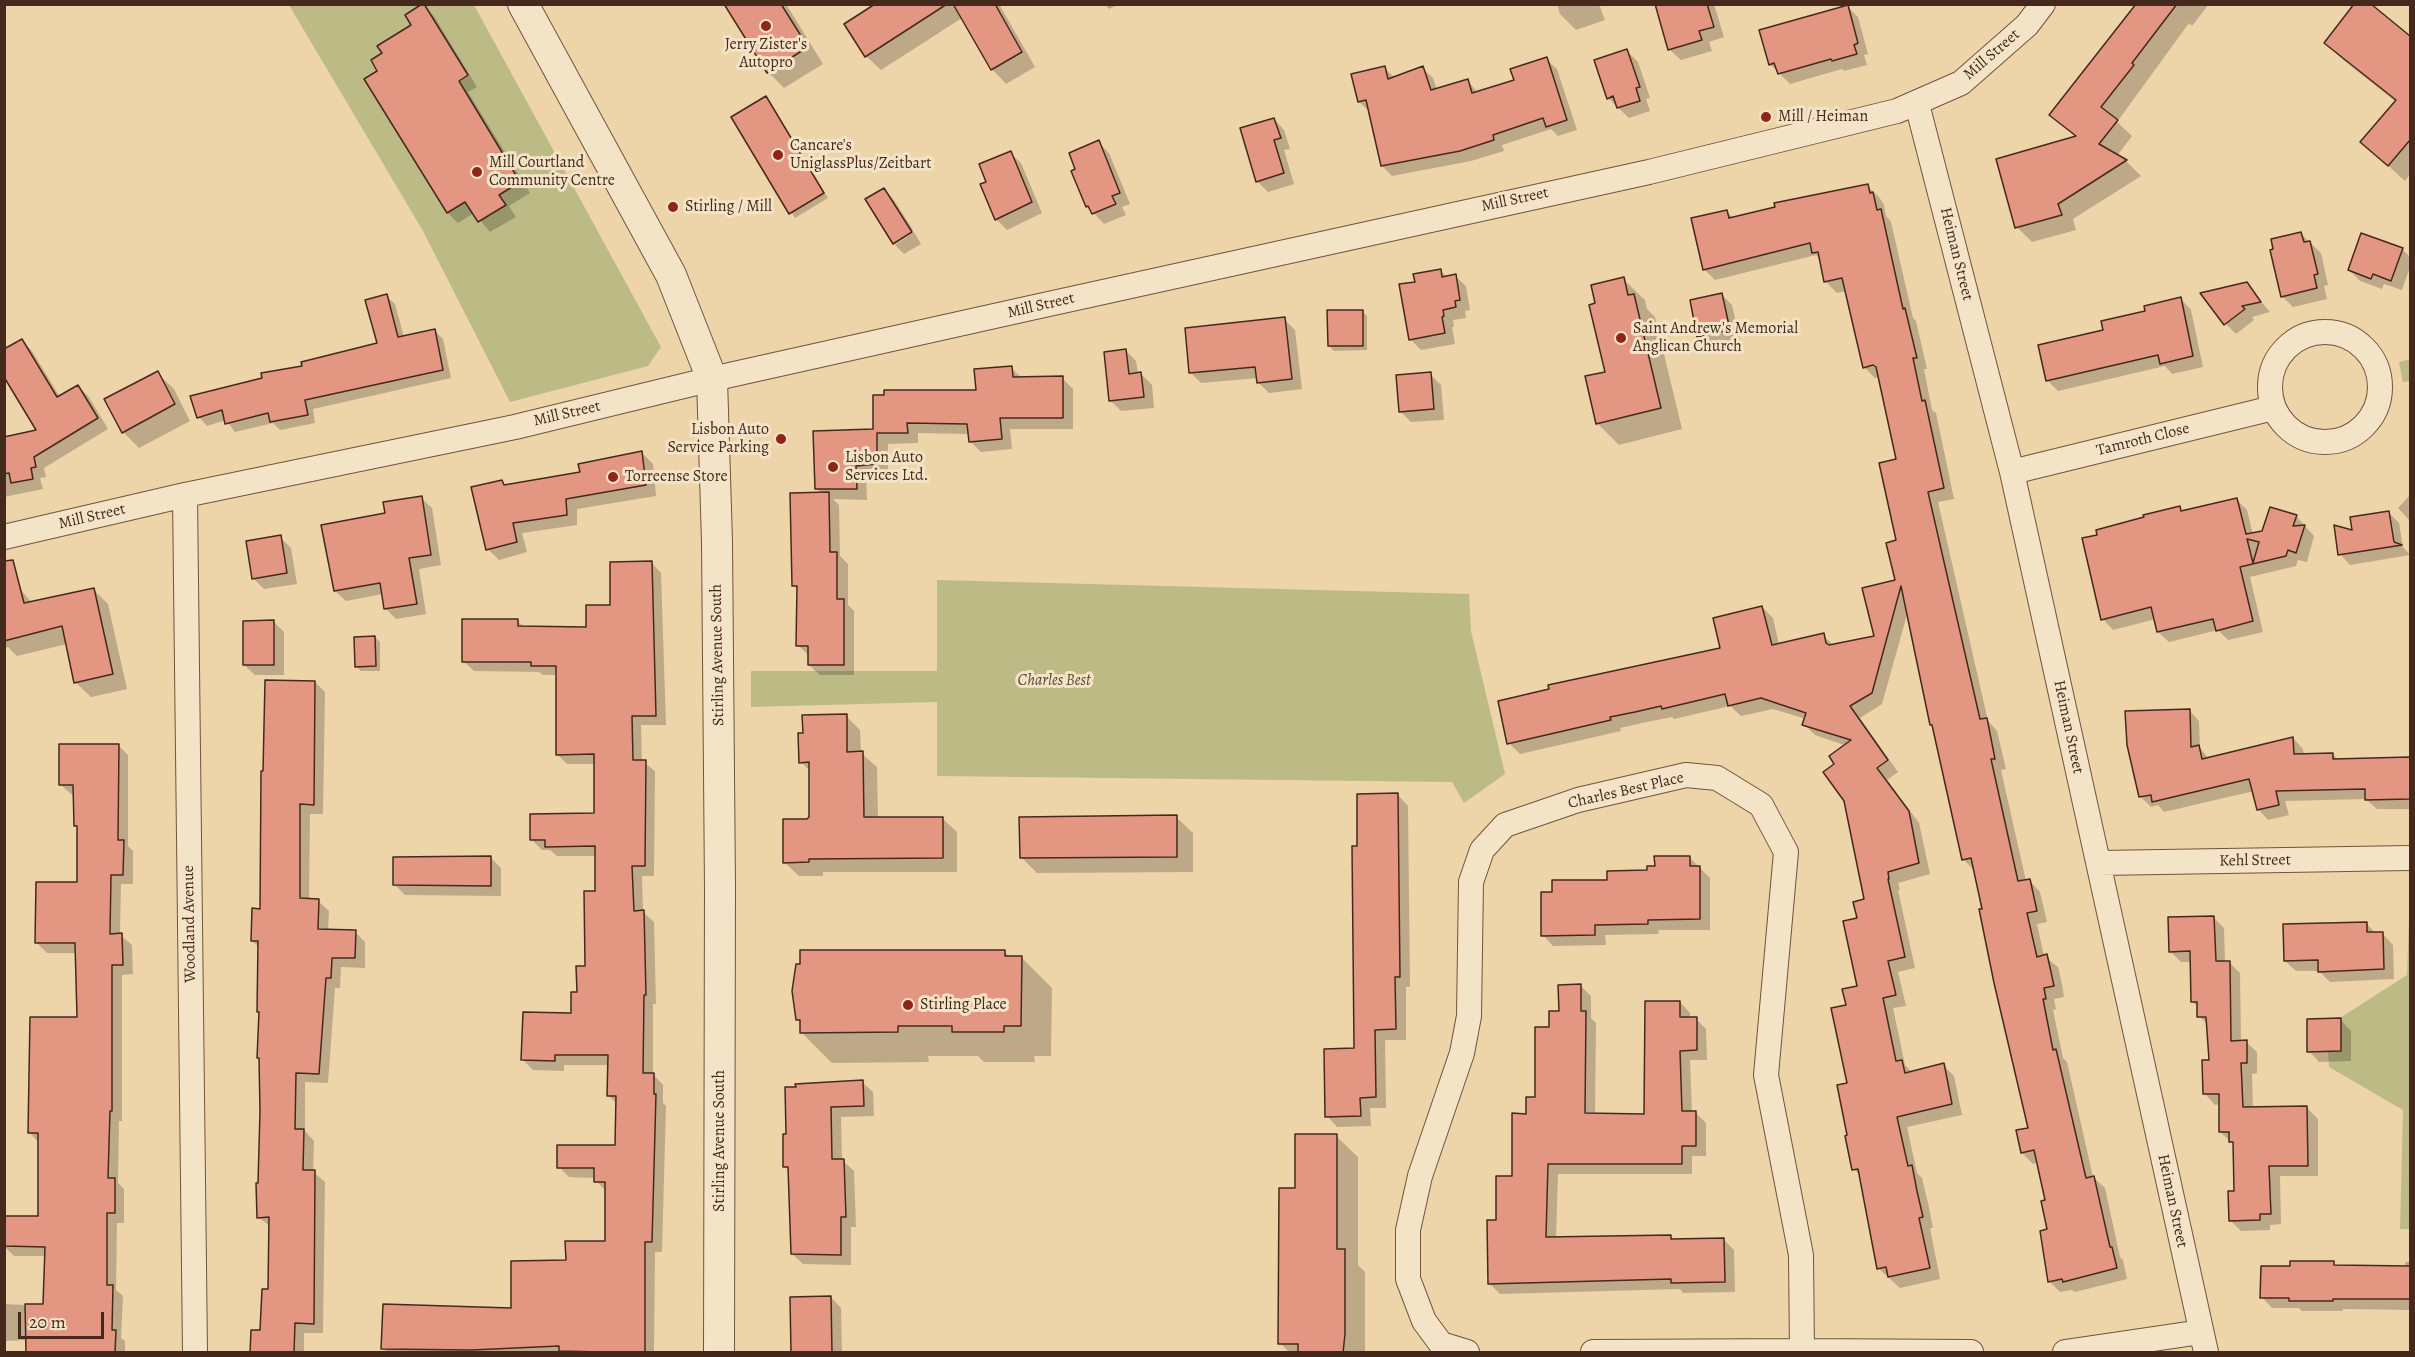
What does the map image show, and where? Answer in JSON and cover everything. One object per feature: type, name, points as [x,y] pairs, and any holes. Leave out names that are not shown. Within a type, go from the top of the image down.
[{"type":"street","name":"Stirling Avenue South","points":[[523,4],[671,275],[712,379],[717,543],[720,887],[719,1353]]},
{"type":"street","name":"Mill Street","points":[[4,537],[185,495],[514,427],[712,379],[1649,172],[1883,115],[1917,104],[1961,83],[2027,25],[2043,4]]},
{"type":"street","name":"Heiman Street","points":[[1917,104],[2012,472],[2203,1342]]},
{"type":"street","points":[[2319,333],[2338,334],[2354,340],[2368,353],[2377,370],[2379,396],[2372,414],[2364,426],[2349,437],[2331,442],[2316,442],[2298,436],[2283,424],[2273,408],[2270,384],[2274,365],[2285,349],[2301,338],[2319,333]]},
{"type":"street","name":"Tamroth Close","points":[[2012,472],[2273,408]]},
{"type":"street","name":"Woodland Avenue","points":[[185,495],[195,1353]]},
{"type":"street","name":"Charles Best Place","points":[[1467,1353],[1441,1344],[1424,1322],[1408,1279],[1408,1230],[1420,1176],[1462,1053],[1467,1025],[1471,882],[1482,850],[1504,825],[1578,800],[1686,775],[1717,778],[1761,804],[1786,852],[1766,1075],[1802,1255],[1802,1351]]},
{"type":"street","name":"Kehl Street","points":[[2099,863],[2410,858]]},
{"type":"street","points":[[2066,1353],[2203,1342]]},
{"type":"street","points":[[1593,1353],[1802,1351],[1971,1353]]},
{"type":"green space","name":"Mill Courtland Community Centre","points":[[289,5],[474,5],[661,347],[648,366],[510,402],[423,231]]},
{"type":"green space","points":[[2410,359],[2410,381],[2403,382],[2399,362]]},
{"type":"green space","name":"Charles Best","points":[[937,580],[1469,594],[1471,631],[1505,774],[1464,803],[1452,782],[937,776],[937,702],[751,707],[751,671],[937,671]]},
{"type":"green space","points":[[2410,890],[2410,1229],[2400,1229],[2403,1110],[2329,1067],[2326,1027],[2407,975]]},
{"type":"building","points":[[422,4],[468,75],[459,81],[520,182],[499,195],[506,205],[478,222],[465,202],[447,213],[364,79],[377,71],[371,60],[382,53],[377,46],[411,25],[405,15]]},
{"type":"building","name":"Jerry Zister's Autopro","points":[[724,4],[781,4],[808,47],[767,73]]},
{"type":"building","points":[[875,4],[947,4],[865,57],[844,24]]},
{"type":"building","points":[[953,4],[995,4],[1022,52],[991,70]]},
{"type":"building","points":[[1655,4],[1707,4],[1714,27],[1699,31],[1702,40],[1668,50]]},
{"type":"building","points":[[2136,4],[2177,4],[2101,107],[2118,120],[2099,144],[2127,160],[2058,204],[2062,215],[2015,228],[1996,159],[2076,136],[2049,115]]},
{"type":"building","points":[[2354,4],[2371,4],[2410,36],[2410,140],[2388,166],[2360,142],[2396,100],[2324,43]]},
{"type":"building","points":[[1848,5],[1858,43],[1854,45],[1857,54],[1778,74],[1774,63],[1769,65],[1759,30]]},
{"type":"building","points":[[1627,49],[1640,87],[1636,88],[1640,101],[1617,108],[1613,96],[1607,99],[1594,60]]},
{"type":"building","points":[[1547,57],[1567,120],[1546,127],[1543,118],[1493,135],[1494,140],[1460,151],[1381,166],[1366,100],[1358,102],[1351,74],[1385,66],[1388,79],[1423,66],[1431,90],[1468,79],[1472,93],[1514,80],[1510,69]]},
{"type":"building","name":"Cancare's UniglassPlus/Zeitbart","points":[[766,96],[824,193],[789,214],[731,117]]},
{"type":"building","points":[[1274,118],[1281,138],[1274,140],[1284,173],[1256,182],[1240,128]]},
{"type":"building","points":[[1099,140],[1120,193],[1112,196],[1116,204],[1092,214],[1088,206],[1086,207],[1071,171],[1075,169],[1069,153]]},
{"type":"building","points":[[1011,151],[1032,202],[995,220],[980,184],[986,182],[979,164]]},
{"type":"building","points":[[1868,184],[1870,193],[1873,192],[1877,210],[1881,209],[1903,309],[1905,308],[1917,358],[1913,358],[1922,401],[1925,400],[1944,488],[1928,492],[1980,719],[1987,718],[1995,759],[1991,759],[2018,881],[2030,879],[2037,911],[2027,913],[2037,957],[2047,954],[2054,986],[2044,988],[2046,999],[2043,999],[2053,1050],[2056,1049],[2086,1178],[2094,1176],[2117,1268],[2063,1282],[2062,1279],[2048,1282],[2040,1231],[2047,1229],[2041,1201],[2045,1200],[2034,1150],[2021,1153],[2016,1130],[2028,1128],[1994,983],[1979,909],[1982,909],[1971,858],[1962,860],[1932,725],[1930,725],[1901,586],[1872,693],[1850,706],[1888,760],[1877,768],[1909,811],[1919,863],[1888,872],[1905,957],[1888,961],[1896,995],[1883,998],[1896,1061],[1902,1060],[1905,1073],[1944,1063],[1952,1104],[1897,1117],[1908,1166],[1912,1165],[1923,1217],[1919,1218],[1930,1268],[1888,1277],[1886,1267],[1877,1269],[1858,1169],[1852,1170],[1837,1085],[1847,1083],[1831,1008],[1846,1005],[1842,989],[1857,986],[1843,921],[1857,918],[1853,902],[1864,899],[1844,801],[1823,772],[1834,764],[1829,756],[1851,740],[1802,725],[1806,713],[1761,698],[1728,706],[1725,694],[1662,709],[1661,706],[1610,717],[1611,720],[1507,744],[1498,701],[1549,689],[1548,685],[1720,648],[1713,618],[1762,606],[1772,645],[1824,633],[1826,643],[1829,645],[1874,636],[1862,588],[1895,580],[1886,543],[1896,540],[1879,463],[1896,459],[1876,367],[1873,365],[1863,368],[1842,278],[1824,282],[1818,252],[1812,253],[1810,243],[1703,270],[1691,218],[1727,210],[1729,218],[1775,207],[1774,203]]},
{"type":"building","points":[[884,188],[912,232],[893,244],[865,199]]},
{"type":"building","points":[[2301,232],[2304,242],[2310,241],[2318,274],[2314,275],[2317,288],[2281,297],[2270,250],[2273,249],[2271,239]]},
{"type":"building","points":[[2361,233],[2403,248],[2391,281],[2373,274],[2371,279],[2348,270]]},
{"type":"building","points":[[1441,269],[1442,277],[1456,274],[1460,300],[1455,301],[1456,307],[1443,310],[1445,333],[1409,340],[1399,284],[1415,282],[1413,274]]},
{"type":"building","name":"Saint Andrew's Memorial Anglican Church","points":[[1624,277],[1628,295],[1634,294],[1661,408],[1596,424],[1585,376],[1605,372],[1589,305],[1595,303],[1591,285]]},
{"type":"building","points":[[2247,282],[2261,302],[2242,306],[2245,309],[2224,325],[2200,293]]},
{"type":"building","points":[[1722,293],[1730,330],[1697,337],[1690,300]]},
{"type":"building","points":[[387,294],[398,337],[435,329],[443,370],[305,400],[308,415],[270,422],[268,413],[225,424],[222,410],[197,418],[190,396],[262,378],[261,373],[302,366],[301,362],[377,343],[365,300]]},
{"type":"building","points":[[2181,297],[2193,356],[2160,364],[2158,355],[2046,381],[2038,345],[2103,330],[2101,321],[2145,311],[2144,306]]},
{"type":"building","points":[[1327,310],[1363,310],[1363,346],[1328,346]]},
{"type":"building","points":[[1285,317],[1292,379],[1257,383],[1255,367],[1189,373],[1185,328]]},
{"type":"building","points":[[22,339],[57,397],[78,385],[98,418],[34,457],[36,467],[31,468],[33,479],[11,483],[9,473],[4,474],[4,437],[36,430],[4,377],[4,349]]},
{"type":"building","points":[[1126,349],[1129,374],[1141,372],[1144,397],[1109,401],[1104,352]]},
{"type":"building","points":[[1012,366],[1013,377],[1063,376],[1063,418],[1000,418],[1002,439],[969,442],[967,424],[907,423],[908,433],[877,433],[877,464],[856,466],[857,489],[815,489],[813,431],[873,429],[873,395],[884,395],[884,390],[976,390],[974,369]]},
{"type":"building","points":[[158,371],[175,404],[122,433],[104,399]]},
{"type":"building","points":[[1431,372],[1434,409],[1399,412],[1396,375]]},
{"type":"building","points":[[642,451],[646,485],[566,499],[567,515],[513,523],[517,542],[486,550],[471,487],[502,480],[504,485],[580,472],[578,464]]},
{"type":"building","points":[[829,492],[830,552],[837,552],[837,599],[844,599],[844,665],[808,665],[808,646],[796,646],[797,586],[792,586],[790,493]]},
{"type":"building","points":[[422,496],[431,555],[409,558],[417,604],[384,609],[380,583],[334,591],[321,525],[385,513],[383,502]]},
{"type":"building","points":[[2237,498],[2246,534],[2262,531],[2270,507],[2297,515],[2293,526],[2305,525],[2296,553],[2288,550],[2286,556],[2240,567],[2253,621],[2216,631],[2213,619],[2157,632],[2151,607],[2101,620],[2082,538],[2097,535],[2096,530],[2144,517],[2143,515],[2180,506],[2181,511]],"holes":[[[2247,539],[2259,542],[2253,563]]]},
{"type":"building","points":[[2389,511],[2394,542],[2402,545],[2338,555],[2334,525],[2352,530],[2350,517]]},
{"type":"building","points":[[281,535],[287,573],[252,579],[246,541]]},
{"type":"building","points":[[13,560],[24,603],[94,588],[113,674],[74,683],[62,626],[4,641],[4,561]]},
{"type":"building","points":[[652,561],[656,716],[632,716],[633,760],[646,760],[645,866],[632,866],[634,911],[644,910],[646,995],[644,995],[643,1073],[654,1073],[654,1094],[656,1094],[652,1242],[645,1242],[645,1353],[559,1351],[559,1346],[472,1350],[381,1349],[383,1304],[511,1308],[511,1261],[566,1260],[565,1241],[605,1241],[605,1182],[594,1182],[594,1168],[557,1168],[557,1145],[615,1145],[616,1096],[607,1096],[608,1055],[555,1055],[555,1061],[521,1060],[523,1012],[571,1013],[571,992],[577,992],[576,966],[585,966],[584,891],[595,891],[595,846],[545,847],[545,840],[530,840],[530,814],[594,813],[594,754],[556,755],[556,666],[531,666],[531,662],[462,662],[462,619],[518,619],[518,626],[586,627],[586,605],[610,605],[610,562]]},
{"type":"building","points":[[274,620],[274,665],[243,665],[243,621]]},
{"type":"building","points":[[375,636],[376,666],[355,667],[354,637]]},
{"type":"building","points":[[265,680],[315,681],[314,805],[300,804],[300,898],[319,899],[318,929],[356,930],[355,958],[332,958],[331,978],[326,978],[319,1074],[296,1073],[295,1129],[304,1129],[303,1170],[315,1170],[314,1324],[295,1323],[294,1353],[250,1353],[251,1330],[260,1330],[262,1289],[268,1289],[269,1217],[257,1218],[256,1183],[258,1183],[260,1111],[259,1058],[257,1058],[258,941],[251,941],[252,908],[260,909],[261,771],[263,771]]},
{"type":"building","points":[[2190,709],[2191,747],[2199,745],[2202,759],[2293,737],[2294,754],[2333,753],[2333,759],[2410,757],[2410,799],[2365,800],[2365,789],[2276,791],[2279,805],[2257,810],[2249,779],[2152,802],[2151,795],[2139,797],[2127,745],[2125,711]]},
{"type":"building","points":[[847,714],[847,752],[863,751],[864,817],[943,817],[943,858],[809,859],[809,862],[783,863],[783,819],[807,819],[809,817],[809,762],[799,763],[798,733],[803,733],[802,715]]},
{"type":"building","points":[[59,744],[119,744],[118,840],[124,840],[123,875],[111,875],[110,934],[122,933],[123,965],[112,965],[112,1111],[110,1111],[108,1178],[115,1178],[115,1213],[107,1213],[107,1285],[113,1285],[112,1330],[116,1330],[115,1353],[26,1353],[25,1304],[43,1304],[45,1247],[4,1246],[4,1216],[38,1216],[38,1133],[28,1133],[30,1017],[77,1017],[75,943],[35,943],[36,882],[77,882],[77,826],[74,826],[73,785],[59,785]]},
{"type":"building","points":[[1398,793],[1400,977],[1395,977],[1396,1029],[1375,1030],[1376,1097],[1360,1098],[1361,1116],[1325,1117],[1324,1049],[1354,1048],[1352,846],[1357,846],[1357,794]]},
{"type":"building","points":[[1177,815],[1177,857],[1020,858],[1019,817]]},
{"type":"building","points":[[491,856],[491,886],[393,885],[393,857]]},
{"type":"building","points":[[1654,856],[1690,856],[1690,866],[1700,866],[1700,919],[1648,920],[1648,924],[1595,925],[1595,935],[1541,936],[1541,892],[1552,892],[1552,880],[1607,880],[1607,871],[1647,870],[1647,866],[1655,866]]},
{"type":"building","points":[[2214,916],[2216,961],[2230,961],[2231,1041],[2247,1040],[2247,1063],[2241,1063],[2243,1107],[2307,1106],[2308,1166],[2269,1166],[2271,1214],[2260,1214],[2260,1220],[2229,1221],[2228,1191],[2234,1191],[2233,1142],[2229,1142],[2229,1132],[2219,1132],[2219,1094],[2203,1094],[2202,1060],[2209,1060],[2206,1017],[2197,1017],[2197,1002],[2191,1002],[2190,951],[2169,952],[2168,917]]},
{"type":"building","points":[[2367,922],[2367,932],[2383,932],[2384,969],[2318,972],[2318,960],[2284,961],[2283,924]]},
{"type":"building","name":"Stirling Place","points":[[800,950],[1005,950],[1005,956],[1022,956],[1021,1026],[1004,1026],[1004,1032],[952,1032],[952,1026],[898,1026],[898,1032],[800,1033],[800,1020],[796,1020],[792,991],[796,964],[800,964]]},
{"type":"building","points":[[1581,984],[1581,1011],[1586,1011],[1585,1113],[1644,1114],[1645,1001],[1680,1001],[1680,1017],[1697,1017],[1697,1050],[1680,1051],[1682,1111],[1696,1111],[1696,1146],[1682,1146],[1682,1164],[1548,1164],[1546,1237],[1671,1235],[1671,1239],[1724,1238],[1725,1282],[1671,1283],[1671,1279],[1488,1284],[1487,1220],[1496,1220],[1496,1176],[1512,1176],[1512,1113],[1526,1114],[1526,1097],[1535,1097],[1535,1027],[1549,1027],[1549,1011],[1559,1011],[1558,985]]},
{"type":"building","points":[[2341,1018],[2341,1051],[2307,1052],[2307,1019]]},
{"type":"building","points":[[863,1080],[864,1106],[831,1107],[832,1159],[844,1159],[846,1217],[841,1217],[841,1255],[791,1254],[788,1167],[783,1167],[783,1134],[786,1134],[785,1087],[796,1087],[795,1084]]},
{"type":"building","points":[[1295,1134],[1337,1134],[1337,1249],[1345,1249],[1343,1353],[1298,1353],[1298,1344],[1278,1344],[1279,1188],[1295,1188]]},
{"type":"building","points":[[2290,1261],[2334,1261],[2334,1265],[2410,1266],[2410,1299],[2289,1301],[2289,1298],[2260,1298],[2261,1266],[2290,1266]]},
{"type":"building","points":[[831,1296],[832,1353],[791,1353],[790,1297]]},
{"type":"place","name":"Jerry Zister's Autopro","points":[[766,26]]},
{"type":"place","name":"Mill / Heiman","points":[[1766,117]]},
{"type":"place","name":"Cancare's UniglassPlus/Zeitbart","points":[[778,155]]},
{"type":"place","name":"Mill Courtland Community Centre","points":[[477,172]]},
{"type":"place","name":"Stirling / Mill","points":[[673,207]]},
{"type":"place","name":"Saint Andrew's Memorial Anglican Church","points":[[1621,338]]},
{"type":"place","name":"Lisbon Auto Service Parking","points":[[781,439]]},
{"type":"place","name":"Lisbon Auto Services Ltd.","points":[[833,467]]},
{"type":"place","name":"Torreense Store","points":[[613,477]]},
{"type":"place","name":"Stirling Place","points":[[908,1005]]}]
